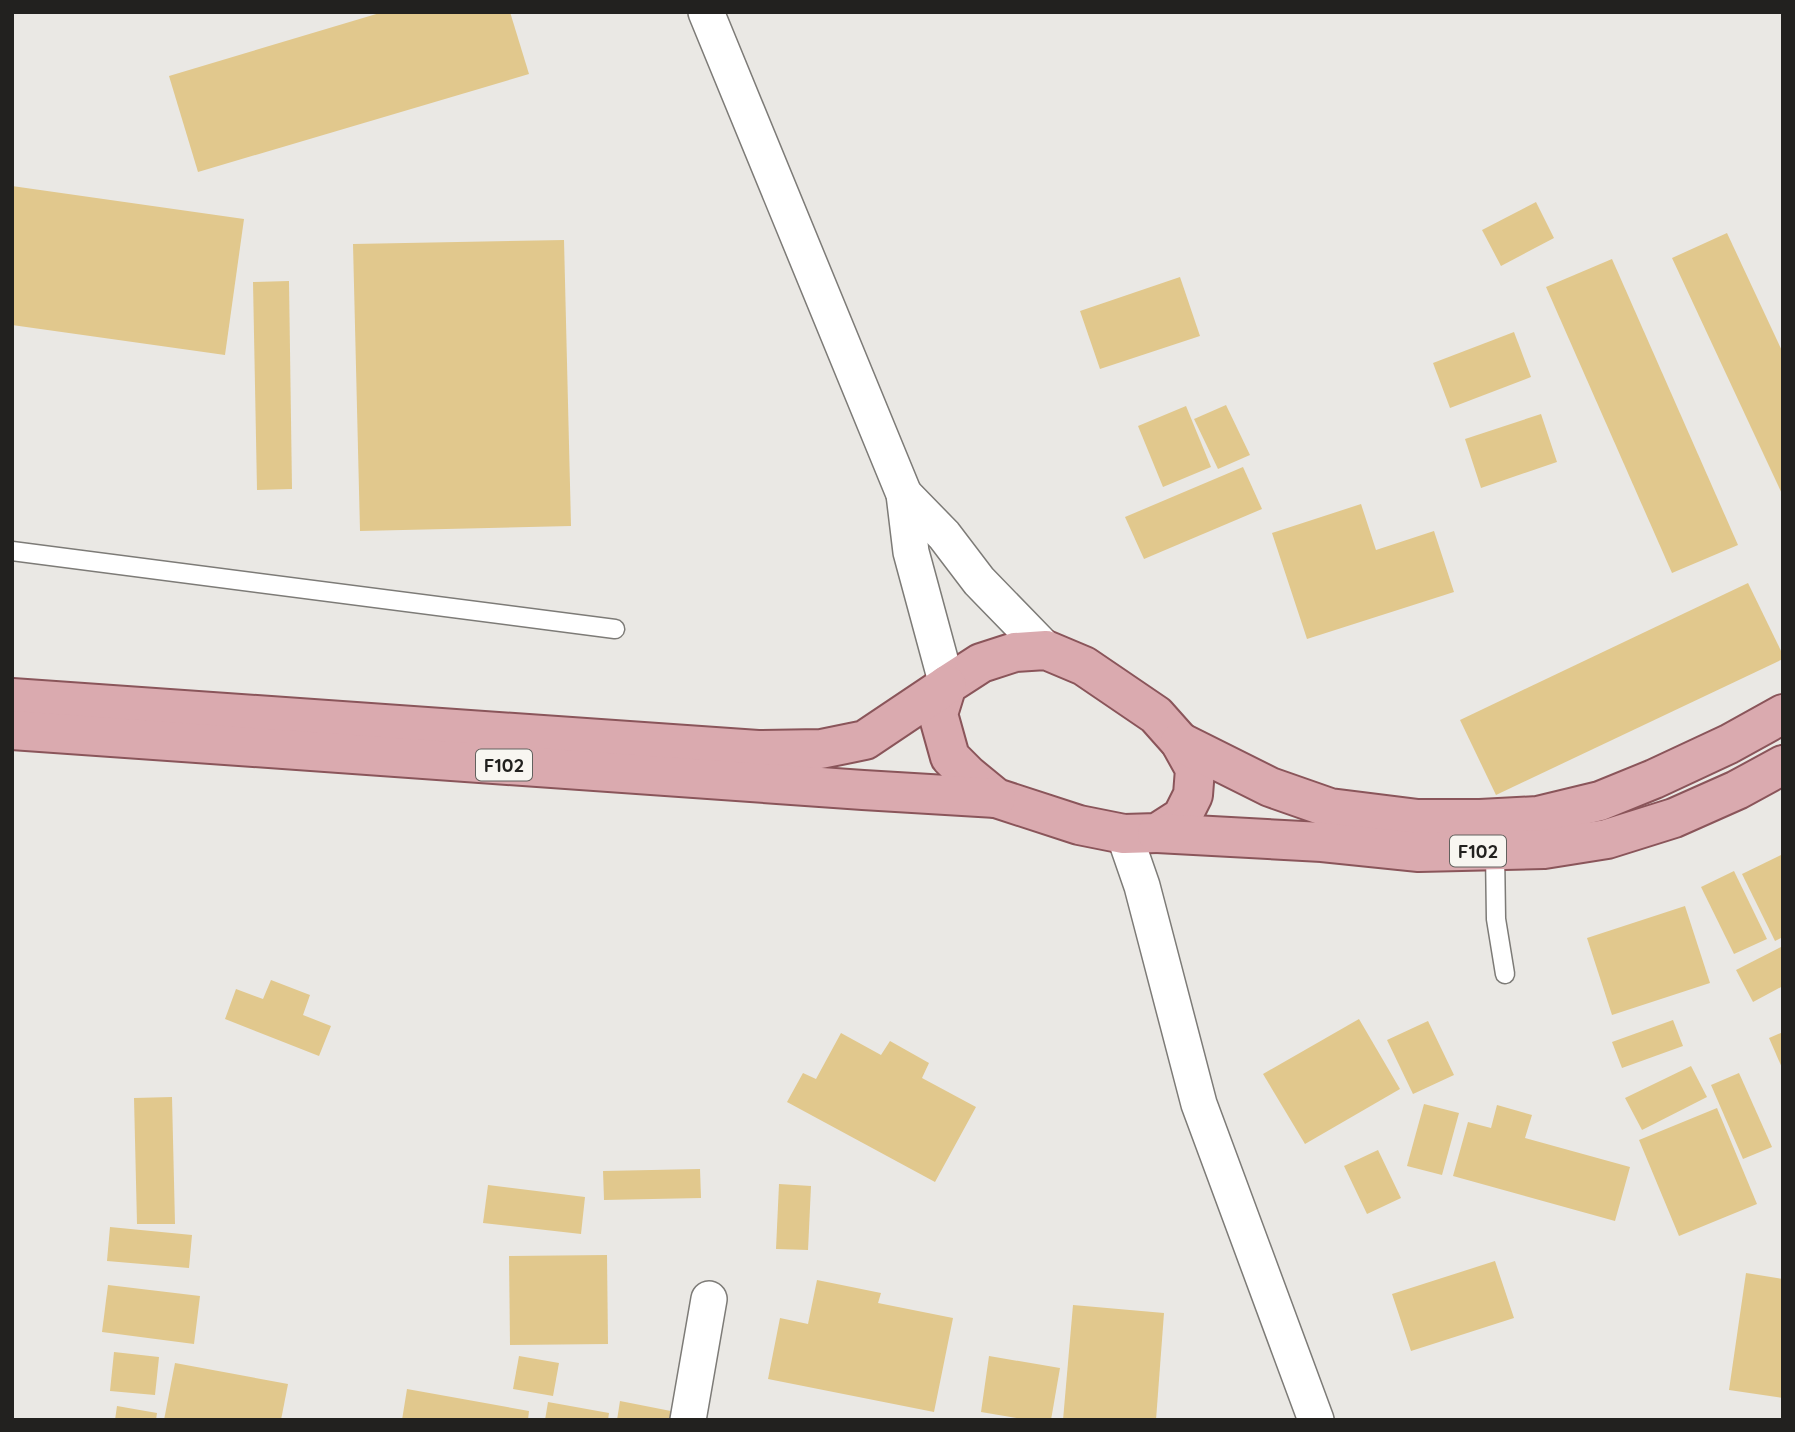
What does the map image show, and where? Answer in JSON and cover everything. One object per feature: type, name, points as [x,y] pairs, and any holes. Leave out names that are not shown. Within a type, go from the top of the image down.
[{"type":"main road","name":"F102","points":[[12,698],[758,750],[821,749],[865,740],[981,663],[1015,652],[1046,650],[1084,666],[1156,715],[1180,742],[1195,769],[1193,795],[1182,817],[1140,834]]},
{"type":"main road","name":"F102","points":[[947,685],[938,714],[950,757],[996,797]]},
{"type":"main road","name":"F102","points":[[1180,742],[1270,787],[1331,808],[1418,819],[1538,816],[1600,801],[1654,779],[1783,714]]},
{"type":"main road","name":"F102","points":[[12,730],[996,797],[1079,825],[1140,834],[1284,839],[1419,852],[1544,849],[1607,839],[1674,818],[1737,790],[1783,765]]},
{"type":"street","points":[[706,12],[904,494],[911,552],[947,685]]},
{"type":"street","points":[[904,494],[944,535],[979,581],[1046,650]]},
{"type":"street","points":[[1140,834],[1142,886],[1199,1104],[1315,1420]]},
{"type":"street","points":[[688,1420],[709,1299]]},
{"type":"lane","points":[[12,551],[615,629]]},
{"type":"lane","points":[[1495,851],[1496,919],[1505,974]]},
{"type":"building","points":[[383,12],[510,12],[529,74],[198,172],[169,76]]},
{"type":"building","points":[[12,186],[244,219],[225,355],[12,325]]},
{"type":"building","points":[[1536,202],[1554,238],[1501,266],[1482,230]]},
{"type":"building","points":[[1727,233],[1783,353],[1783,496],[1672,258]]},
{"type":"building","points":[[564,240],[571,526],[360,531],[353,244]]},
{"type":"building","points":[[1612,259],[1738,545],[1672,573],[1546,287]]},
{"type":"building","points":[[1180,277],[1200,336],[1100,369],[1080,311]]},
{"type":"building","points":[[289,281],[292,489],[257,490],[253,282]]},
{"type":"building","points":[[1514,332],[1531,377],[1450,408],[1433,363]]},
{"type":"building","points":[[1226,405],[1250,455],[1218,469],[1194,419]]},
{"type":"building","points":[[1186,406],[1211,467],[1163,487],[1138,426]]},
{"type":"building","points":[[1541,414],[1557,462],[1481,488],[1465,439]]},
{"type":"building","points":[[1243,467],[1262,509],[1144,559],[1125,517]]},
{"type":"building","points":[[1361,504],[1376,550],[1434,531],[1454,592],[1307,639],[1272,533]]},
{"type":"building","points":[[1748,583],[1783,659],[1496,795],[1460,720]]},
{"type":"building","points":[[1783,854],[1783,937],[1775,941],[1742,874]]},
{"type":"building","points":[[1734,871],[1767,939],[1734,954],[1701,887]]},
{"type":"building","points":[[1685,906],[1710,983],[1612,1015],[1587,938]]},
{"type":"building","points":[[1783,946],[1783,986],[1753,1002],[1736,970]]},
{"type":"building","points":[[271,980],[310,995],[303,1015],[331,1026],[319,1056],[225,1019],[236,989],[263,999]]},
{"type":"building","points":[[1359,1019],[1400,1089],[1305,1144],[1263,1074]]},
{"type":"building","points":[[1673,1020],[1683,1046],[1622,1068],[1612,1042]]},
{"type":"building","points":[[1428,1021],[1454,1075],[1413,1094],[1387,1040]]},
{"type":"building","points":[[1783,1032],[1783,1070],[1769,1038]]},
{"type":"building","points":[[841,1033],[881,1055],[890,1041],[929,1063],[922,1078],[976,1107],[935,1182],[787,1102],[803,1073],[816,1079]]},
{"type":"building","points":[[1691,1066],[1707,1097],[1642,1130],[1625,1098]]},
{"type":"building","points":[[1739,1073],[1772,1147],[1743,1159],[1711,1085]]},
{"type":"building","points":[[172,1097],[175,1224],[137,1224],[134,1098]]},
{"type":"building","points":[[1424,1104],[1459,1113],[1442,1175],[1407,1166]]},
{"type":"building","points":[[1497,1105],[1532,1115],[1525,1138],[1630,1167],[1615,1221],[1453,1176],[1468,1122],[1491,1128]]},
{"type":"building","points":[[1717,1108],[1757,1204],[1679,1236],[1639,1140]]},
{"type":"building","points":[[1378,1150],[1401,1198],[1367,1214],[1344,1166]]},
{"type":"building","points":[[700,1169],[701,1198],[604,1200],[603,1171]]},
{"type":"building","points":[[779,1184],[811,1186],[808,1250],[776,1249]]},
{"type":"building","points":[[488,1185],[585,1197],[581,1234],[483,1223]]},
{"type":"building","points":[[110,1227],[192,1235],[189,1268],[107,1261]]},
{"type":"building","points":[[607,1255],[608,1344],[510,1345],[509,1256]]},
{"type":"building","points":[[1495,1261],[1514,1318],[1411,1351],[1392,1294]]},
{"type":"building","points":[[1746,1273],[1783,1279],[1783,1398],[1729,1390]]},
{"type":"building","points":[[817,1280],[881,1293],[878,1303],[953,1318],[934,1412],[768,1379],[780,1318],[808,1324]]},
{"type":"building","points":[[108,1285],[200,1296],[194,1344],[102,1332]]},
{"type":"building","points":[[1073,1305],[1164,1313],[1156,1420],[1063,1420]]},
{"type":"building","points":[[114,1352],[159,1357],[155,1395],[110,1391]]},
{"type":"building","points":[[519,1356],[559,1363],[553,1396],[513,1389]]},
{"type":"building","points":[[989,1356],[1060,1368],[1051,1420],[1028,1420],[981,1412]]},
{"type":"building","points":[[175,1363],[288,1384],[281,1420],[164,1420]]},
{"type":"building","points":[[407,1389],[529,1411],[528,1420],[402,1420]]},
{"type":"building","points":[[620,1401],[681,1413],[680,1420],[617,1420]]},
{"type":"building","points":[[548,1402],[609,1413],[608,1420],[545,1420]]},
{"type":"building","points":[[117,1406],[157,1413],[156,1420],[115,1420]]}]
